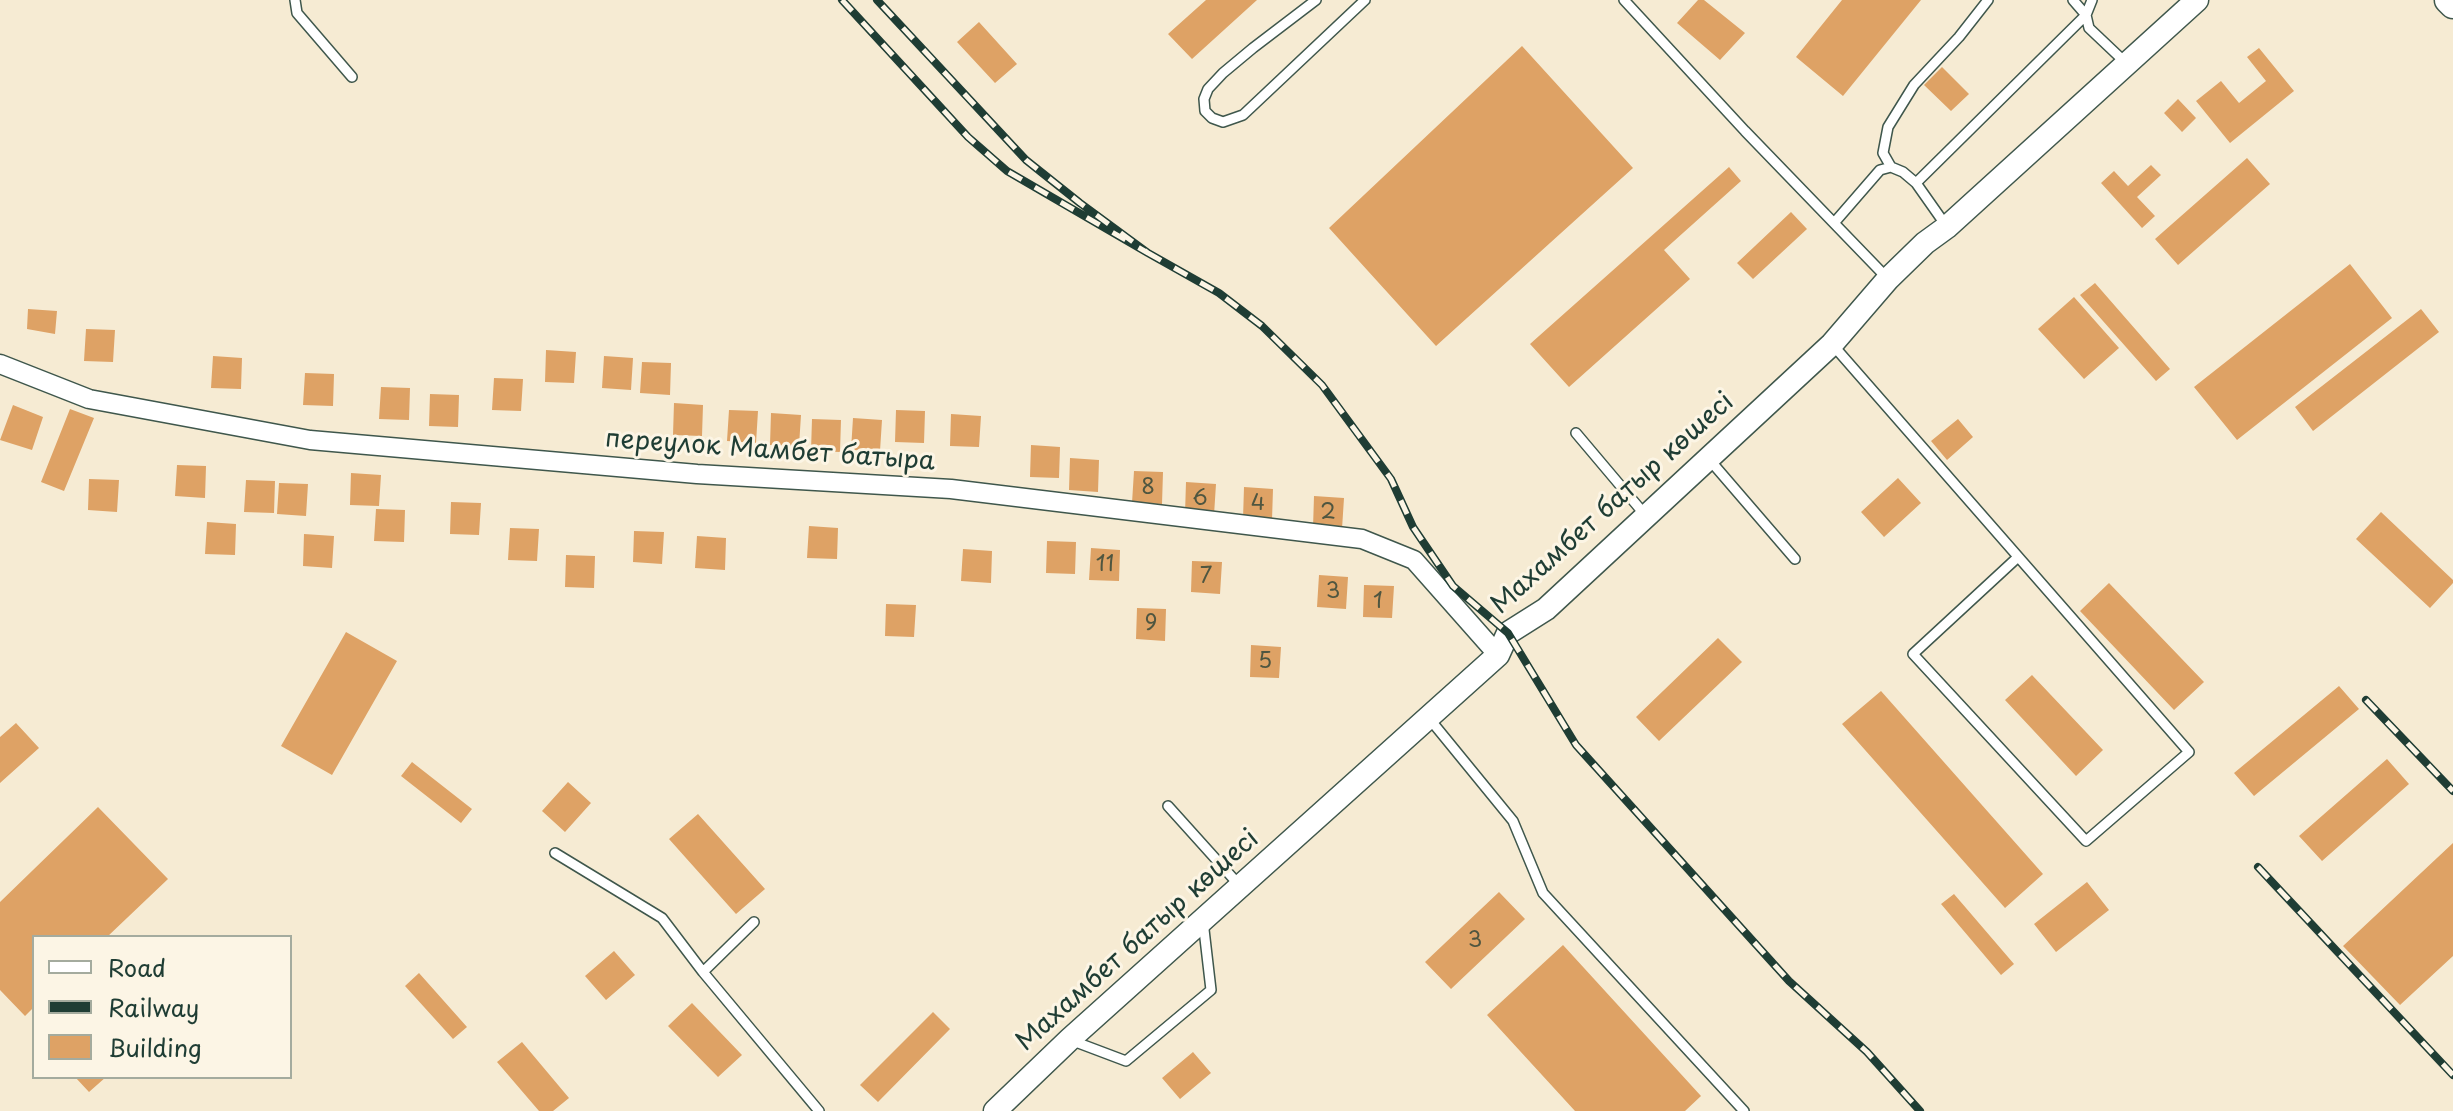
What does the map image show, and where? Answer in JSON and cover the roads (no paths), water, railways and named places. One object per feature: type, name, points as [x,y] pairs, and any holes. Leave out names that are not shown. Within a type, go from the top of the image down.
[{"type":"main road","points":[[2448,0],[2453,5]]},
{"type":"street","name":"Махамбет батыр көшесі","points":[[995,1111],[1070,1039],[1498,655],[1508,633],[1546,609],[1832,344],[1888,279],[1925,243],[1947,227],[2197,0]]},
{"type":"street","name":"переулок Мамбет батыра","points":[[0,364],[89,399],[310,440],[697,474],[951,489],[1362,539],[1414,560],[1498,655]]},
{"type":"lane","points":[[295,0],[297,13],[352,77]]},
{"type":"lane","points":[[1316,0],[1253,48],[1208,89],[1204,99],[1205,111],[1212,118],[1223,122],[1243,115],[1365,0]]},
{"type":"lane","points":[[1624,0],[1888,279]]},
{"type":"lane","points":[[1947,227],[1916,183],[1891,167],[1883,153],[1888,127],[1914,85],[1959,37],[1988,0]]},
{"type":"lane","points":[[2073,0],[2086,15],[2089,28],[2127,64]]},
{"type":"lane","points":[[1916,183],[2086,15],[2092,0]]},
{"type":"lane","points":[[1834,223],[1880,170],[1891,167]]},
{"type":"lane","points":[[1832,344],[2189,752],[2086,841],[1913,654],[2018,557]]},
{"type":"lane","points":[[1576,433],[1646,516]]},
{"type":"lane","points":[[1708,458],[1795,559]]},
{"type":"lane","points":[[1428,717],[1513,821],[1543,893],[1744,1111]]},
{"type":"lane","points":[[1168,806],[1240,886]]},
{"type":"lane","points":[[555,853],[662,918],[819,1111]]},
{"type":"lane","points":[[1070,1039],[1126,1061],[1211,990],[1203,920]]},
{"type":"lane","points":[[703,972],[754,922]]},
{"type":"railway","points":[[842,0],[968,137],[1007,171],[1148,253],[1026,160],[877,0]]},
{"type":"railway","points":[[1148,253],[1219,293],[1262,326],[1322,385],[1391,479],[1413,527],[1453,586],[1508,633],[1576,745],[1789,981],[1867,1052],[1920,1111]]},
{"type":"railway","points":[[2366,700],[2453,791]]},
{"type":"railway","points":[[2258,867],[2453,1075]]}]
